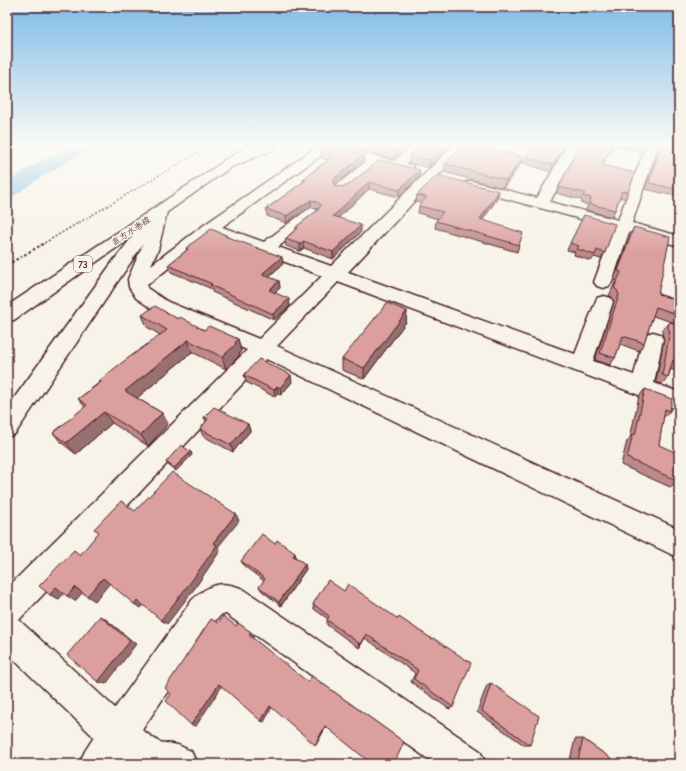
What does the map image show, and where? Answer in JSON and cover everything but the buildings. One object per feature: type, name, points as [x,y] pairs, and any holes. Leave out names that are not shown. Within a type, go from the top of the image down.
[{"type":"street","name":"直方水巻線","points":[[7,315],[202,182]]},
{"type":"street","points":[[137,284],[210,228],[275,182]]},
{"type":"street","points":[[341,189],[349,182]]},
{"type":"street","points":[[7,610],[258,346],[330,273],[431,182]]},
{"type":"street","points":[[461,182],[679,241]]},
{"type":"street","points":[[542,203],[553,182]]},
{"type":"street","points":[[603,282],[623,226],[643,182]]},
{"type":"street","points":[[159,212],[148,254],[138,274],[137,284],[141,293],[160,306],[258,346],[679,544]]},
{"type":"street","points":[[7,427],[120,264],[159,212]]},
{"type":"street","points":[[266,249],[312,213]]},
{"type":"street","points":[[210,228],[679,401]]},
{"type":"street","points":[[581,365],[604,302]]},
{"type":"street","points":[[642,387],[653,339]]},
{"type":"street","points":[[98,764],[203,611],[212,601],[221,598],[232,600],[467,764]]},
{"type":"street","points":[[7,631],[118,735],[152,759],[178,764]]},
{"type":"path","points":[[7,265],[148,182]]},
{"type":"waterway","points":[[7,192],[21,182]]}]
